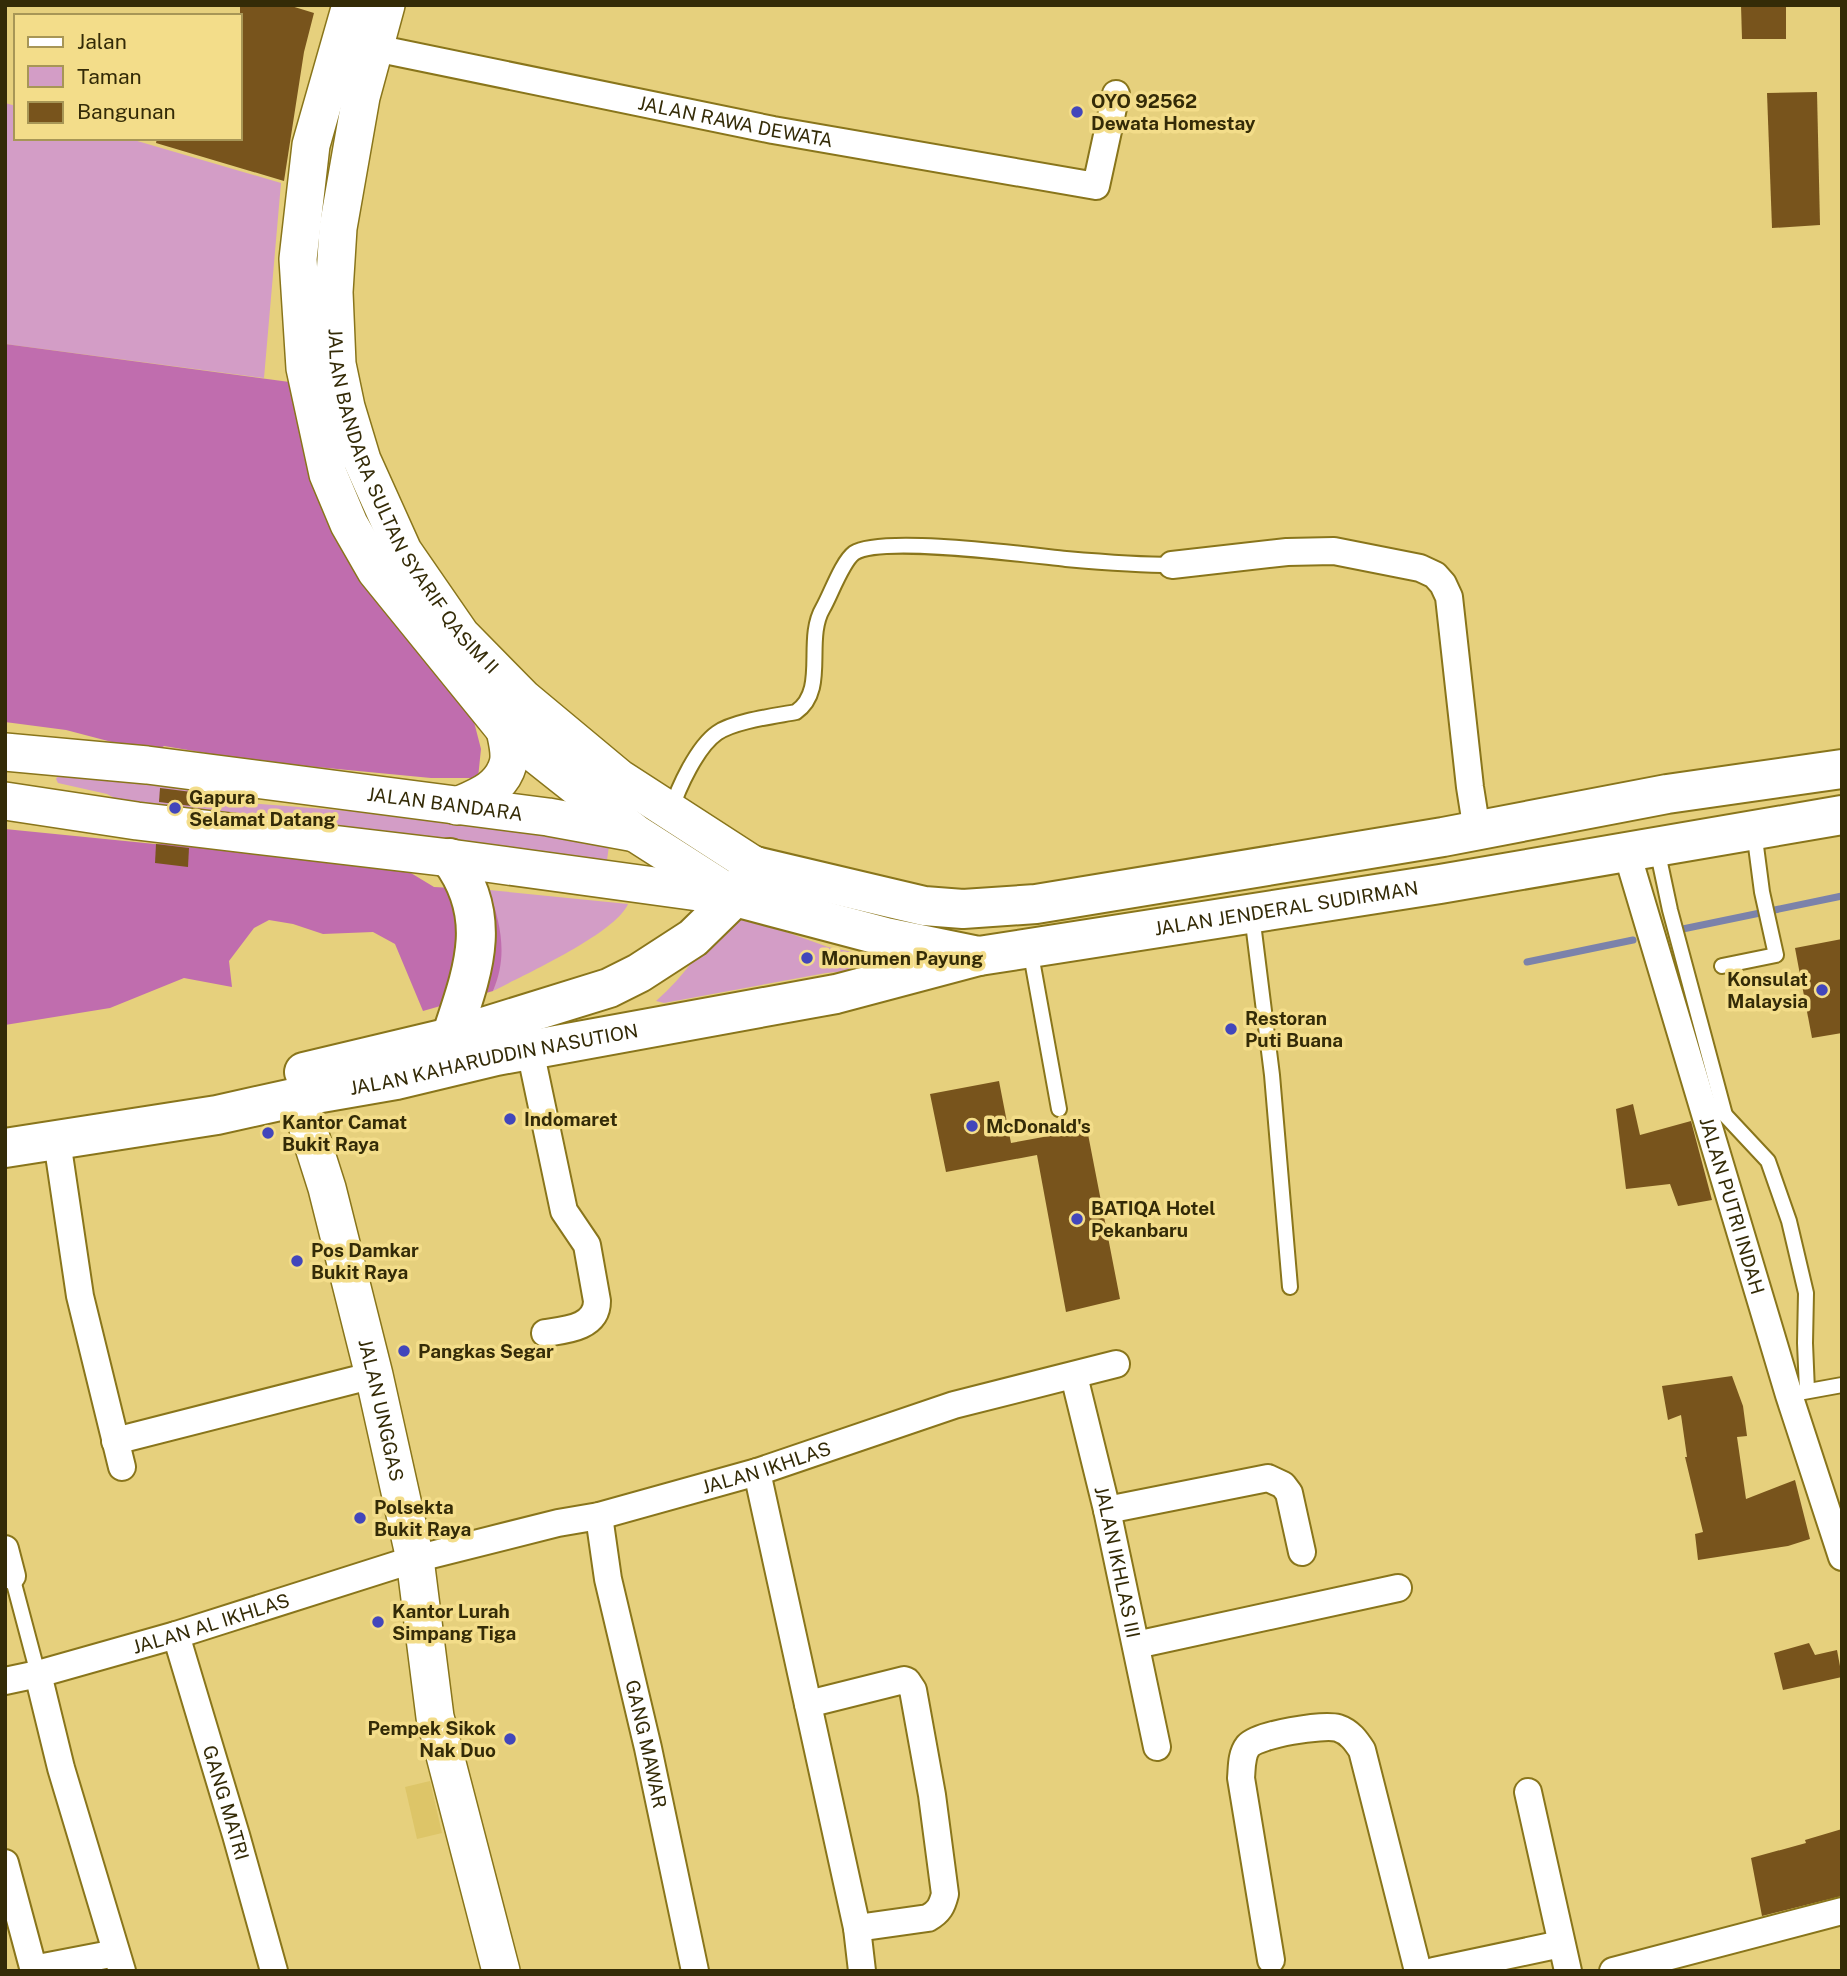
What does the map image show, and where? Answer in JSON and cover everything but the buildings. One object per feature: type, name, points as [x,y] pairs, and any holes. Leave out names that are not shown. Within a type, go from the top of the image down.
[{"type":"main road","points":[[755,866],[924,906],[994,908],[1189,880],[1477,831],[1667,794],[1842,769]]},
{"type":"main road","points":[[1653,849],[1667,794]]},
{"type":"main road","name":"JALAN JENDERAL SUDIRMAN","points":[[735,897],[886,937],[979,956],[1653,849],[1842,816]]},
{"type":"main road","points":[[450,858],[465,877],[475,910],[472,972],[451,1037]]},
{"type":"main road","name":"JALAN KAHARUDDIN NASUTION","points":[[5,1148],[57,1141],[214,1102],[289,1075],[451,1037],[584,998],[639,973],[693,938],[735,897],[755,866]]},
{"type":"main road","name":"JALAN KAHARUDDIN NASUTION","points":[[5,1124],[214,1102],[298,1097],[396,1080],[530,1050],[836,994],[979,956]]},
{"type":"street","name":"JALAN BANDARA SULTAN SYARIF QASIM II","points":[[351,5],[311,145],[298,259],[304,368],[328,474],[349,524],[376,571],[505,730],[635,833],[735,897]]},
{"type":"street","name":"JALAN BANDARA SULTAN SYARIF QASIM II","points":[[386,5],[360,97],[338,228],[334,292],[337,364],[346,407],[362,460],[403,551],[461,635],[523,698],[568,738],[670,813],[755,866]]},
{"type":"street","name":"JALAN RAWA DEWATA","points":[[376,48],[773,130],[1096,186],[1116,94]]},
{"type":"street","points":[[1172,565],[1287,552],[1334,551],[1420,568],[1435,575],[1449,597],[1477,831]]},
{"type":"street","points":[[457,806],[488,793],[509,763],[505,730]]},
{"type":"street","name":"JALAN BANDARA","points":[[5,752],[147,765],[548,817],[635,833],[755,866]]},
{"type":"street","points":[[5,802],[735,897]]},
{"type":"street","name":"JALAN PUTRI INDAH","points":[[1653,849],[1700,1097],[1798,1393],[1842,1557]]},
{"type":"street","points":[[530,1050],[564,1211],[587,1245],[598,1307],[590,1320],[575,1328],[545,1333]]},
{"type":"street","name":"JALAN UNGGAS","points":[[298,1097],[327,1188],[374,1375],[415,1559],[435,1717],[501,1971]]},
{"type":"street","points":[[57,1141],[80,1296],[122,1466]]},
{"type":"street","name":"JALAN IKHLAS","points":[[415,1559],[558,1523],[600,1516],[757,1472],[954,1405],[1116,1364]]},
{"type":"street","points":[[115,1441],[374,1375]]},
{"type":"street","name":"JALAN IKHLAS III","points":[[1074,1376],[1107,1510],[1157,1747]]},
{"type":"street","points":[[757,1472],[857,1928],[862,1971]]},
{"type":"street","points":[[1107,1510],[1268,1478],[1283,1485],[1289,1493],[1302,1552]]},
{"type":"street","name":"GANG MAWAR","points":[[600,1516],[608,1579],[648,1748],[695,1971]]},
{"type":"street","points":[[5,1549],[12,1576]]},
{"type":"street","name":"JALAN AL IKHLAS","points":[[5,1681],[176,1635],[415,1559]]},
{"type":"street","points":[[1136,1645],[1398,1588]]},
{"type":"street","name":"GANG MATRI","points":[[176,1635],[274,1971]]},
{"type":"street","points":[[5,1863],[33,1970],[119,1962],[61,1768],[38,1674]]},
{"type":"street","points":[[808,1704],[904,1681],[907,1681],[913,1690],[932,1796],[945,1894],[943,1905],[937,1913],[928,1918],[857,1928]]},
{"type":"street","points":[[1271,1960],[1241,1778],[1243,1757],[1247,1747],[1255,1741],[1270,1736],[1329,1727],[1341,1729],[1353,1736],[1362,1750],[1418,1971]]},
{"type":"street","points":[[1528,1792],[1568,1971]]},
{"type":"street","points":[[1613,1971],[1842,1911]]},
{"type":"street","points":[[1434,1971],[1561,1944]]},
{"type":"lane","points":[[670,813],[679,786],[715,734],[801,709],[812,692],[813,648],[819,615],[842,569],[854,553],[881,546],[932,547],[1136,565],[1172,565]]},
{"type":"lane","points":[[1722,965],[1776,955],[1762,892],[1754,830]]},
{"type":"lane","points":[[1653,849],[1725,1115]]},
{"type":"lane","points":[[1252,914],[1272,1074],[1290,1287]]},
{"type":"lane","points":[[1030,948],[1059,1109]]},
{"type":"lane","points":[[1700,1097],[1725,1115],[1768,1161],[1789,1221],[1807,1293],[1805,1343],[1798,1393],[1842,1385]]},
{"type":"lane","points":[[12,1576],[38,1674]]},
{"type":"shaded area","points":[[5,344],[297,383],[309,443],[473,718],[481,749],[478,778],[431,778],[254,761],[164,746],[150,752],[66,730],[5,722]]},
{"type":"shaded area","points":[[5,829],[155,844],[265,843],[401,867],[434,887],[489,890],[501,940],[498,978],[493,991],[423,1011],[395,944],[373,932],[323,934],[293,924],[269,920],[254,928],[229,961],[232,987],[184,978],[110,1008],[5,1025]]},
{"type":"shaded area","points":[[430,1781],[442,1833],[417,1839],[405,1787]]},
{"type":"green space","points":[[5,103],[14,105],[14,140],[134,140],[281,183],[264,378],[5,344]]},
{"type":"green space","points":[[59,774],[113,778],[225,796],[248,803],[401,815],[595,838],[609,846],[607,860],[598,862],[127,805],[107,794],[58,783],[56,779]]},
{"type":"green space","points":[[489,890],[628,904],[606,928],[588,940],[493,991],[499,966],[500,940]]},
{"type":"green space","points":[[728,911],[828,947],[863,954],[857,970],[826,973],[664,1003],[656,1001],[686,970]]},
{"type":"waterway","points":[[1673,931],[1842,896]]},
{"type":"waterway","points":[[1527,962],[1633,940]]},
{"type":"place","name":"OYO 92562 Dewata Homestay","points":[[1077,112]]},
{"type":"place","name":"Gapura Selamat Datang","points":[[175,808]]},
{"type":"place","name":"Monumen Payung","points":[[807,958]]},
{"type":"place","name":"Konsulat Malaysia","points":[[1822,990]]},
{"type":"place","name":"Restoran Puti Buana","points":[[1231,1029]]},
{"type":"place","name":"Indomaret","points":[[510,1119]]},
{"type":"place","name":"McDonald's","points":[[972,1126]]},
{"type":"place","name":"Kantor Camat Bukit Raya","points":[[268,1133]]},
{"type":"place","name":"BATIQA Hotel Pekanbaru","points":[[1077,1219]]},
{"type":"place","name":"Pos Damkar Bukit Raya","points":[[297,1261]]},
{"type":"place","name":"Pangkas Segar","points":[[404,1351]]},
{"type":"place","name":"Polsekta Bukit Raya","points":[[360,1518]]},
{"type":"place","name":"Kantor Lurah Simpang Tiga","points":[[378,1622]]},
{"type":"place","name":"Pempek Sikok Nak Duo","points":[[510,1739]]}]
